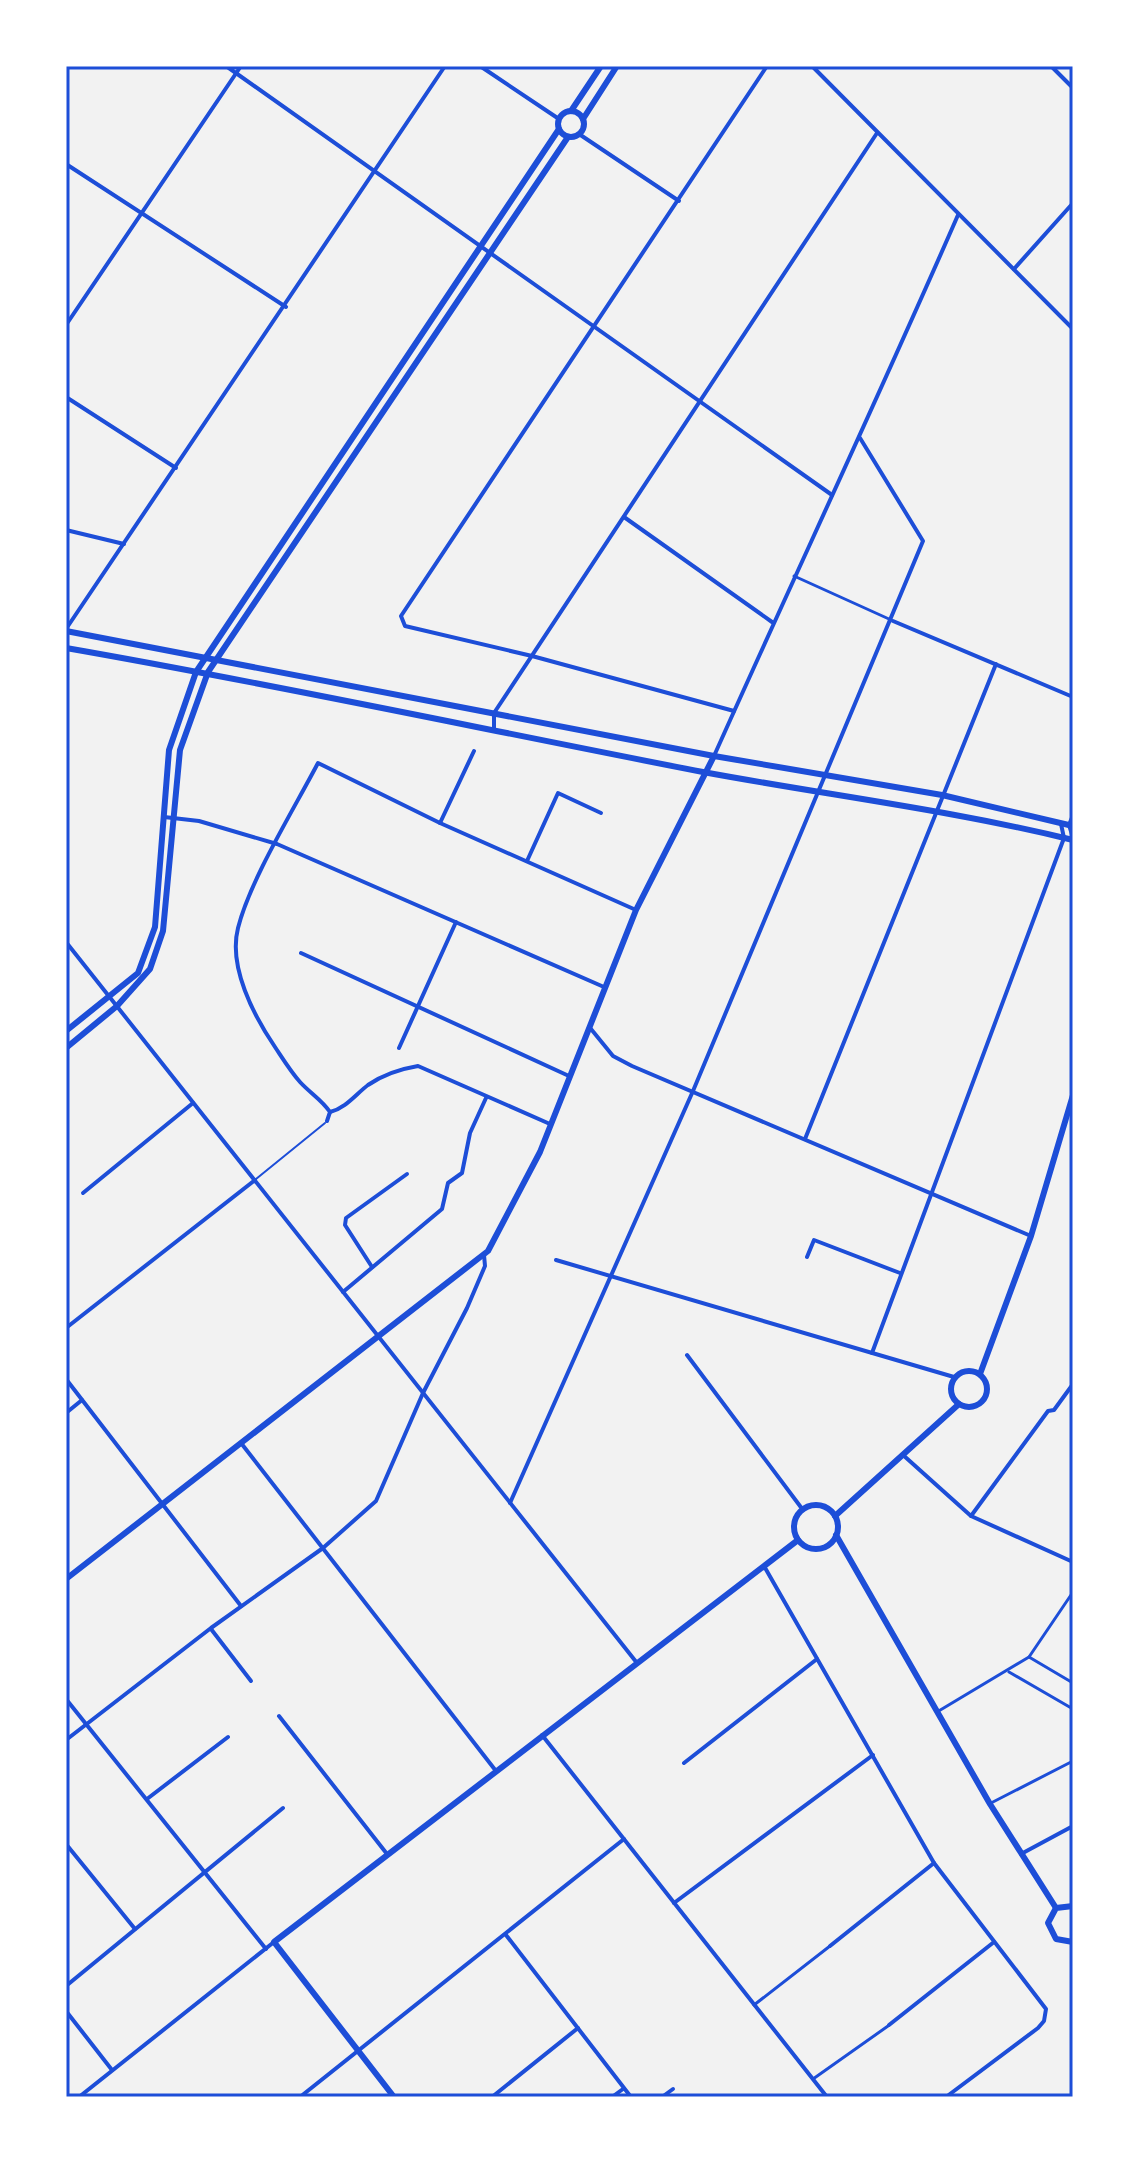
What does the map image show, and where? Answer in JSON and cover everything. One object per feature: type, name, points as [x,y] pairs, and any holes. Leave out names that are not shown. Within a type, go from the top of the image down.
[{"type":"street","points":[[226,66],[832,495]]},
{"type":"street","points":[[66,325],[241,66]]},
{"type":"street","points":[[445,66],[373,170],[286,307],[66,630],[714,756],[942,795],[1068,825]]},
{"type":"street","points":[[480,66],[559,119]]},
{"type":"street","points":[[559,119],[571,111],[601,66]]},
{"type":"street","points":[[579,134],[583,119],[617,66]]},
{"type":"street","points":[[734,711],[532,656],[405,626],[401,616],[767,66]]},
{"type":"street","points":[[812,66],[1072,327]]},
{"type":"street","points":[[1051,66],[1073,88]]},
{"type":"street","points":[[571,111],[583,119]]},
{"type":"street","points":[[66,1031],[138,973],[155,927],[169,750],[196,672],[559,129],[559,119]]},
{"type":"street","points":[[559,129],[568,137]]},
{"type":"street","points":[[494,730],[494,713],[877,133]]},
{"type":"street","points":[[66,1048],[117,1006],[150,969],[163,931],[180,750],[208,672],[568,137],[579,134],[679,201]]},
{"type":"street","points":[[66,164],[286,307]]},
{"type":"street","points":[[1014,269],[1073,203]]},
{"type":"street","points":[[66,1740],[211,1628],[323,1548],[376,1501],[423,1393],[467,1308],[485,1266],[486,1253],[550,1124],[636,910],[714,756],[958,215]]},
{"type":"street","points":[[66,397],[176,468]]},
{"type":"street","points":[[510,1503],[693,1091],[893,621],[923,541],[860,438]]},
{"type":"street","points":[[624,517],[773,622]]},
{"type":"street","points":[[66,530],[124,544]]},
{"type":"street","points":[[794,576],[1073,697]]},
{"type":"street","points":[[66,648],[208,672],[706,772],[936,810],[1073,839],[1068,825]]},
{"type":"street","points":[[805,1139],[996,664]]},
{"type":"street","points":[[175,667],[190,681],[190,690]]},
{"type":"street","points":[[440,823],[474,751]]},
{"type":"street","points":[[330,1112],[301,1082],[274,1045],[246,995],[237,948],[238,929],[318,763],[440,823],[636,910]]},
{"type":"street","points":[[527,861],[558,793],[601,813]]},
{"type":"street","points":[[872,1353],[1073,815]]},
{"type":"street","points":[[162,817],[277,844],[604,987]]},
{"type":"street","points":[[399,1048],[456,922]]},
{"type":"street","points":[[66,942],[637,1663]]},
{"type":"street","points":[[301,953],[569,1076]]},
{"type":"street","points":[[590,1027],[593,1036],[613,1056],[1031,1236]]},
{"type":"street","points":[[330,1112],[338,1110],[383,1076],[418,1066],[550,1124]]},
{"type":"street","points":[[980,1374],[1031,1236],[1073,1095]]},
{"type":"street","points":[[343,1292],[442,1209],[448,1183],[455,1174],[462,1173],[470,1133],[486,1098]]},
{"type":"street","points":[[83,1193],[193,1103]]},
{"type":"street","points":[[327,1121],[330,1112]]},
{"type":"street","points":[[372,1267],[345,1225],[346,1218],[407,1174]]},
{"type":"street","points":[[66,1328],[255,1180]]},
{"type":"street","points":[[807,1257],[814,1240],[900,1273]]},
{"type":"street","points":[[66,1579],[486,1253]]},
{"type":"street","points":[[556,1260],[954,1377],[968,1370],[980,1374],[987,1388],[984,1400],[971,1407],[959,1404],[950,1389],[954,1377]]},
{"type":"street","points":[[687,1355],[803,1510]]},
{"type":"street","points":[[66,1379],[241,1606]]},
{"type":"street","points":[[971,1516],[1048,1411],[1054,1410],[1073,1384]]},
{"type":"street","points":[[66,1413],[82,1400]]},
{"type":"street","points":[[835,1516],[959,1404]]},
{"type":"street","points":[[241,1443],[496,1771]]},
{"type":"street","points":[[903,1455],[971,1516],[1073,1562]]},
{"type":"street","points":[[798,1540],[795,1521],[803,1510],[816,1505],[835,1516]]},
{"type":"street","points":[[835,1516],[836,1535],[990,1804],[1056,1908]]},
{"type":"street","points":[[798,1540],[816,1549],[828,1545],[836,1535]]},
{"type":"street","points":[[79,2097],[387,1854],[798,1540]]},
{"type":"street","points":[[764,1566],[934,1863],[1046,2009],[1044,2021],[946,2097]]},
{"type":"street","points":[[937,1712],[1009,1672],[1029,1657],[1073,1592]]},
{"type":"street","points":[[211,1628],[251,1681]]},
{"type":"street","points":[[1029,1657],[1073,1683]]},
{"type":"street","points":[[684,1763],[817,1659]]},
{"type":"street","points":[[1009,1672],[1073,1709]]},
{"type":"street","points":[[66,1699],[266,1949]]},
{"type":"street","points":[[279,1716],[387,1854]]},
{"type":"street","points":[[542,1735],[827,2097]]},
{"type":"street","points":[[146,1799],[228,1737]]},
{"type":"street","points":[[674,1903],[873,1755]]},
{"type":"street","points":[[990,1804],[1073,1761]]},
{"type":"street","points":[[66,1986],[283,1808]]},
{"type":"street","points":[[1021,1854],[1073,1826]]},
{"type":"street","points":[[300,2097],[624,1839]]},
{"type":"street","points":[[66,1844],[135,1929]]},
{"type":"street","points":[[754,2005],[934,1863]]},
{"type":"street","points":[[1073,1906],[1056,1908],[1049,1917],[1049,1929],[1056,1939],[1073,1942]]},
{"type":"street","points":[[506,1935],[631,2097]]},
{"type":"street","points":[[274,1942],[394,2097]]},
{"type":"street","points":[[813,2079],[889,2025],[994,1942]]},
{"type":"street","points":[[66,2011],[112,2070]]},
{"type":"street","points":[[492,2097],[578,2028]]},
{"type":"street","points":[[612,2097],[624,2088]]},
{"type":"street","points":[[662,2097],[673,2089]]},
{"type":"lane","points":[[255,1180],[327,1121]]}]
